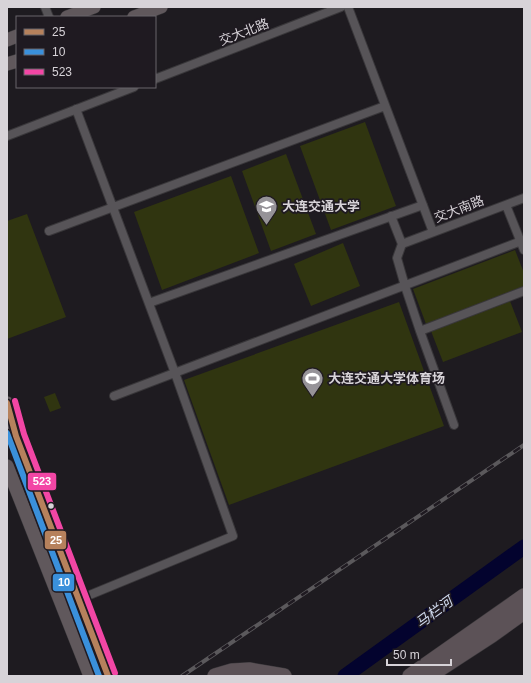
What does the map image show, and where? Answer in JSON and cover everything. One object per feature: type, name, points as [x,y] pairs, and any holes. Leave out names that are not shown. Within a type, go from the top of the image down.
[{"type":"highway","points":[[399,676],[521,604]]},
{"type":"highway","points":[[434,676],[492,635],[521,604]]},
{"type":"highway","points":[[410,676],[473,633]]},
{"type":"highway","points":[[429,676],[492,635]]},
{"type":"highway","points":[[215,676],[232,671],[249,670],[284,676]]},
{"type":"main road","points":[[70,16],[94,7]]},
{"type":"main road","points":[[137,16],[160,7]]},
{"type":"main road","points":[[7,403],[16,436],[108,676]]},
{"type":"main road","points":[[7,420],[16,436]]},
{"type":"main road","points":[[7,466],[90,676]]},
{"type":"street","name":"交大北路","points":[[156,79],[341,7]]},
{"type":"street","points":[[348,7],[433,232]]},
{"type":"street","points":[[7,136],[131,88]]},
{"type":"street","points":[[49,231],[385,106]]},
{"type":"street","points":[[76,110],[175,373],[233,536],[80,600]]},
{"type":"street","name":"交大南路","points":[[402,244],[524,198]]},
{"type":"street","points":[[506,204],[522,241],[524,250]]},
{"type":"street","points":[[149,303],[423,205]]},
{"type":"street","points":[[391,216],[402,244],[397,258],[405,286],[454,425]]},
{"type":"street","points":[[114,396],[522,241]]},
{"type":"street","points":[[420,331],[524,291]]},
{"type":"green space","points":[[365,122],[396,206],[331,230],[300,146]]},
{"type":"green space","points":[[286,154],[316,234],[271,251],[242,171]]},
{"type":"green space","points":[[231,176],[259,253],[162,290],[134,212]]},
{"type":"green space","points":[[27,214],[66,317],[7,339],[7,221]]},
{"type":"green space","points":[[343,243],[360,286],[311,306],[294,264]]},
{"type":"green space","points":[[515,250],[524,273],[524,286],[426,324],[413,289]]},
{"type":"green space","points":[[510,301],[522,332],[443,362],[431,331]]},
{"type":"green space","name":"大连交通大学体育场","points":[[399,302],[444,426],[229,505],[184,380]]},
{"type":"green space","points":[[55,393],[61,408],[50,412],[44,397]]},
{"type":"waterway","name":"马栏河","points":[[345,676],[524,547]]},
{"type":"railway","points":[[182,676],[524,445]]},
{"type":"transit line","name":"523","points":[[15,401],[24,434],[115,673]]},
{"type":"transit line","name":"25","points":[[7,403],[16,436],[108,676]]},
{"type":"transit line","name":"10","points":[[7,433],[99,676]]},
{"type":"place","name":"大连交通大学","points":[[266,226]]},
{"type":"place","name":"大连交通大学体育场","points":[[312,398]]}]
